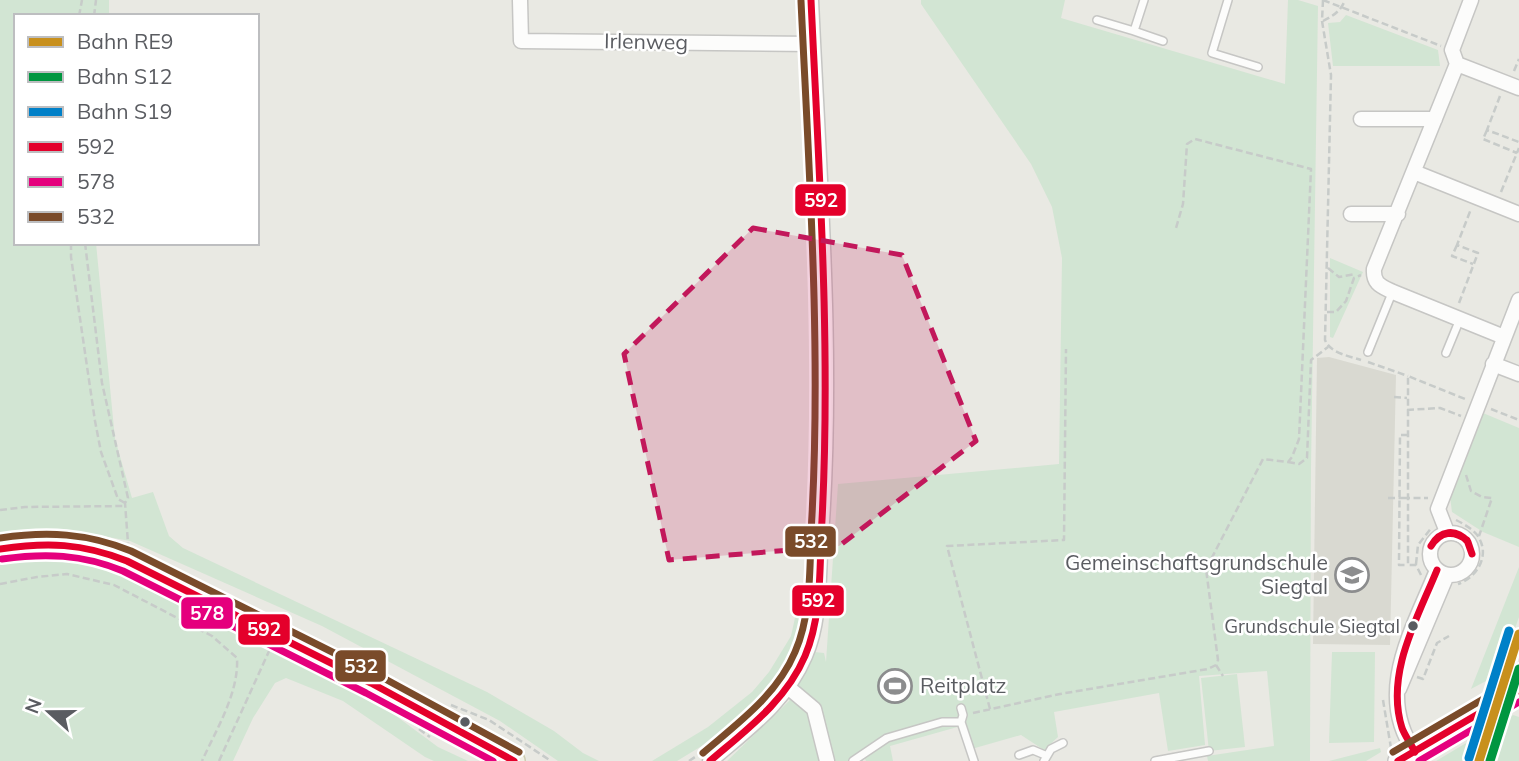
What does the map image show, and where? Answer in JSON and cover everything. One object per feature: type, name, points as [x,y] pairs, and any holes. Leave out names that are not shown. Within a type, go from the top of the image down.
[{"type":"main road","points":[[6,548],[62,543],[111,555],[311,652],[514,761]]},
{"type":"street","name":"Irlenweg","points":[[520,0],[521,41],[813,44]]},
{"type":"street","points":[[706,757],[767,712],[789,688],[806,654],[814,621],[824,489],[827,354],[811,0]]},
{"type":"street","points":[[1471,0],[1452,50],[1457,64],[1374,269],[1374,278],[1377,285],[1504,337]]},
{"type":"street","points":[[1457,64],[1512,86]]},
{"type":"street","points":[[1362,119],[1435,119]]},
{"type":"street","points":[[1414,172],[1519,214]]},
{"type":"street","points":[[1351,214],[1398,214]]},
{"type":"street","points":[[1447,532],[1438,509],[1519,300]]},
{"type":"street","points":[[1493,364],[1519,374]]},
{"type":"street","points":[[1447,532],[1461,535],[1467,540],[1472,553],[1471,561],[1463,572],[1442,573],[1432,565],[1429,550],[1436,538],[1447,532]]},
{"type":"street","points":[[1442,573],[1391,692],[1402,729],[1402,755],[1480,715],[1519,690]]},
{"type":"street","points":[[789,688],[814,709],[827,761]]},
{"type":"lane","points":[[1134,32],[1144,0]]},
{"type":"lane","points":[[1228,0],[1212,53],[1258,67]]},
{"type":"lane","points":[[1097,20],[1163,40]]},
{"type":"lane","points":[[1368,352],[1393,292]]},
{"type":"lane","points":[[1446,354],[1457,317]]},
{"type":"lane","points":[[853,761],[887,738],[962,715],[974,761]]},
{"type":"lane","points":[[1019,755],[1033,750],[1044,758],[1057,744],[1063,743]]},
{"type":"lane","points":[[1155,761],[1209,751]]},
{"type":"path","points":[[1452,50],[1323,0],[1322,21],[1331,75],[1325,340],[1328,346],[1336,351],[1519,420]]},
{"type":"path","points":[[1322,21],[1334,16],[1345,0]]},
{"type":"path","points":[[1512,86],[1483,139],[1517,153]]},
{"type":"path","points":[[1487,130],[1519,142]]},
{"type":"path","points":[[1176,228],[1183,204],[1187,144],[1195,139],[1311,169],[1299,439],[1293,457],[1288,462]]},
{"type":"path","points":[[1496,205],[1519,148]]},
{"type":"path","points":[[1474,265],[1452,256],[1476,196]]},
{"type":"path","points":[[71,245],[83,343],[101,452],[118,499],[125,505]]},
{"type":"path","points":[[85,245],[102,383],[128,498],[125,505],[129,553]]},
{"type":"path","points":[[1457,245],[1478,253],[1457,317]]},
{"type":"path","points":[[1328,268],[1339,277],[1359,274],[1374,278]]},
{"type":"path","points":[[1327,313],[1336,312],[1346,301],[1354,278],[1359,274]]},
{"type":"path","points":[[1223,676],[1216,665],[1219,654],[1206,569],[1263,459],[1299,464],[1307,458],[1311,360],[1328,346]]},
{"type":"path","points":[[990,709],[947,546],[1064,540],[1066,349]]},
{"type":"path","points":[[1408,376],[1405,498],[1408,565]]},
{"type":"path","points":[[1394,397],[1407,398]]},
{"type":"path","points":[[1407,410],[1440,408],[1464,417]]},
{"type":"path","points":[[1408,435],[1400,435],[1399,565],[1416,565],[1423,579]]},
{"type":"path","points":[[1456,460],[1466,469],[1471,491],[1482,497],[1492,498],[1479,536]]},
{"type":"path","points":[[1388,498],[1432,498]]},
{"type":"path","points":[[0,510],[125,505]]},
{"type":"path","points":[[1393,506],[1399,506]]},
{"type":"path","points":[[0,584],[37,576],[67,574],[114,585],[212,636],[229,650],[237,658],[238,671],[202,761]]},
{"type":"path","points":[[219,761],[272,643]]},
{"type":"path","points":[[962,715],[1059,694],[1208,669],[1216,665]]},
{"type":"path","points":[[1391,692],[1382,703],[1402,755]]},
{"type":"path","points":[[689,761],[706,757]]},
{"type":"highlighted area","points":[[753,228],[902,255],[976,441],[839,546],[669,560],[624,354]]},
{"type":"shaded area","name":"Gemeinschaftsgrundschule Siegtal","points":[[1329,357],[1396,375],[1390,645],[1313,644],[1317,358]]},
{"type":"green space","points":[[0,0],[109,0],[109,14],[14,14],[14,245],[96,245],[115,439],[132,498],[153,492],[169,536],[183,548],[487,692],[599,761],[558,761],[500,721],[322,626],[130,541],[63,529],[0,534]]},
{"type":"green space","points":[[921,0],[1065,0],[1061,18],[1285,84],[1288,0],[1318,6],[1311,468],[1310,761],[1208,761],[1207,756],[1274,746],[1267,671],[1199,676],[1205,745],[1168,751],[1159,693],[1054,712],[1058,737],[1044,750],[1021,735],[968,750],[961,726],[890,746],[893,761],[866,761],[862,753],[863,761],[727,761],[789,701],[814,652],[824,653],[826,662],[838,484],[1059,464],[1062,258],[1052,207],[1031,164],[921,4]]},
{"type":"green space","points":[[1346,15],[1438,50],[1440,66],[1333,66],[1328,23],[1340,22]]},
{"type":"green space","points":[[1330,258],[1363,272],[1333,338],[1330,337]]},
{"type":"green space","points":[[1483,413],[1519,428],[1519,547],[1483,532],[1452,512],[1450,497]]},
{"type":"green space","points":[[58,557],[83,560],[122,575],[388,710],[438,747],[468,761],[434,761],[425,757],[343,701],[286,678],[275,683],[253,718],[233,761],[0,761],[0,562]]},
{"type":"green space","points":[[1519,567],[1519,617],[1499,674],[1471,689]]},
{"type":"green space","points":[[798,604],[804,604],[799,628],[777,684],[723,733],[677,761],[652,761],[708,727],[752,692],[769,672],[791,636]]},
{"type":"green space","points":[[1332,652],[1375,652],[1374,742],[1329,743]]},
{"type":"green space","points":[[1237,674],[1245,747],[1209,751],[1201,678]]},
{"type":"green space","points":[[1513,715],[1519,717],[1519,761],[1436,761]]},
{"type":"green space","points":[[1380,748],[1381,752],[1366,761],[1329,761]]},
{"type":"rail line","name":"S19","points":[[1469,758],[1509,631]]},
{"type":"rail line","name":"RE9","points":[[1479,761],[1519,634]]},
{"type":"rail line","name":"S12","points":[[1490,761],[1519,669]]},
{"type":"transit line","name":"592","points":[[710,761],[764,714],[787,687],[805,656],[815,623],[820,571],[824,455],[825,325],[811,0]]},
{"type":"transit line","name":"532","points":[[703,753],[743,719],[778,682],[795,652],[805,620],[810,567],[814,451],[815,322],[801,1]]},
{"type":"transit line","name":"592","points":[[1431,546],[1443,534],[1453,533],[1468,542],[1472,554]]},
{"type":"transit line","name":"592","points":[[1431,546],[1439,537],[1452,534],[1467,540],[1472,554]]},
{"type":"transit line","name":"532","points":[[0,538],[67,535],[99,540],[131,551],[376,674],[519,752]]},
{"type":"transit line","name":"592","points":[[0,549],[33,545],[79,547],[127,561],[371,683],[514,761]]},
{"type":"transit line","name":"578","points":[[2,559],[63,556],[93,561],[123,571],[366,693],[493,761]]},
{"type":"transit line","name":"592","points":[[1415,752],[1402,728],[1397,687],[1406,647],[1437,570]]},
{"type":"transit line","name":"532","points":[[1393,752],[1514,681]]},
{"type":"transit line","name":"592","points":[[1398,761],[1519,690]]},
{"type":"transit line","name":"578","points":[[1419,761],[1519,702]]},
{"type":"place","name":"Gemeinschaftsgrundschule Siegtal","points":[[1352,575]]},
{"type":"place","name":"Grundschule Siegtal","points":[[1413,626]]},
{"type":"place","name":"Reitplatz","points":[[895,686]]}]
